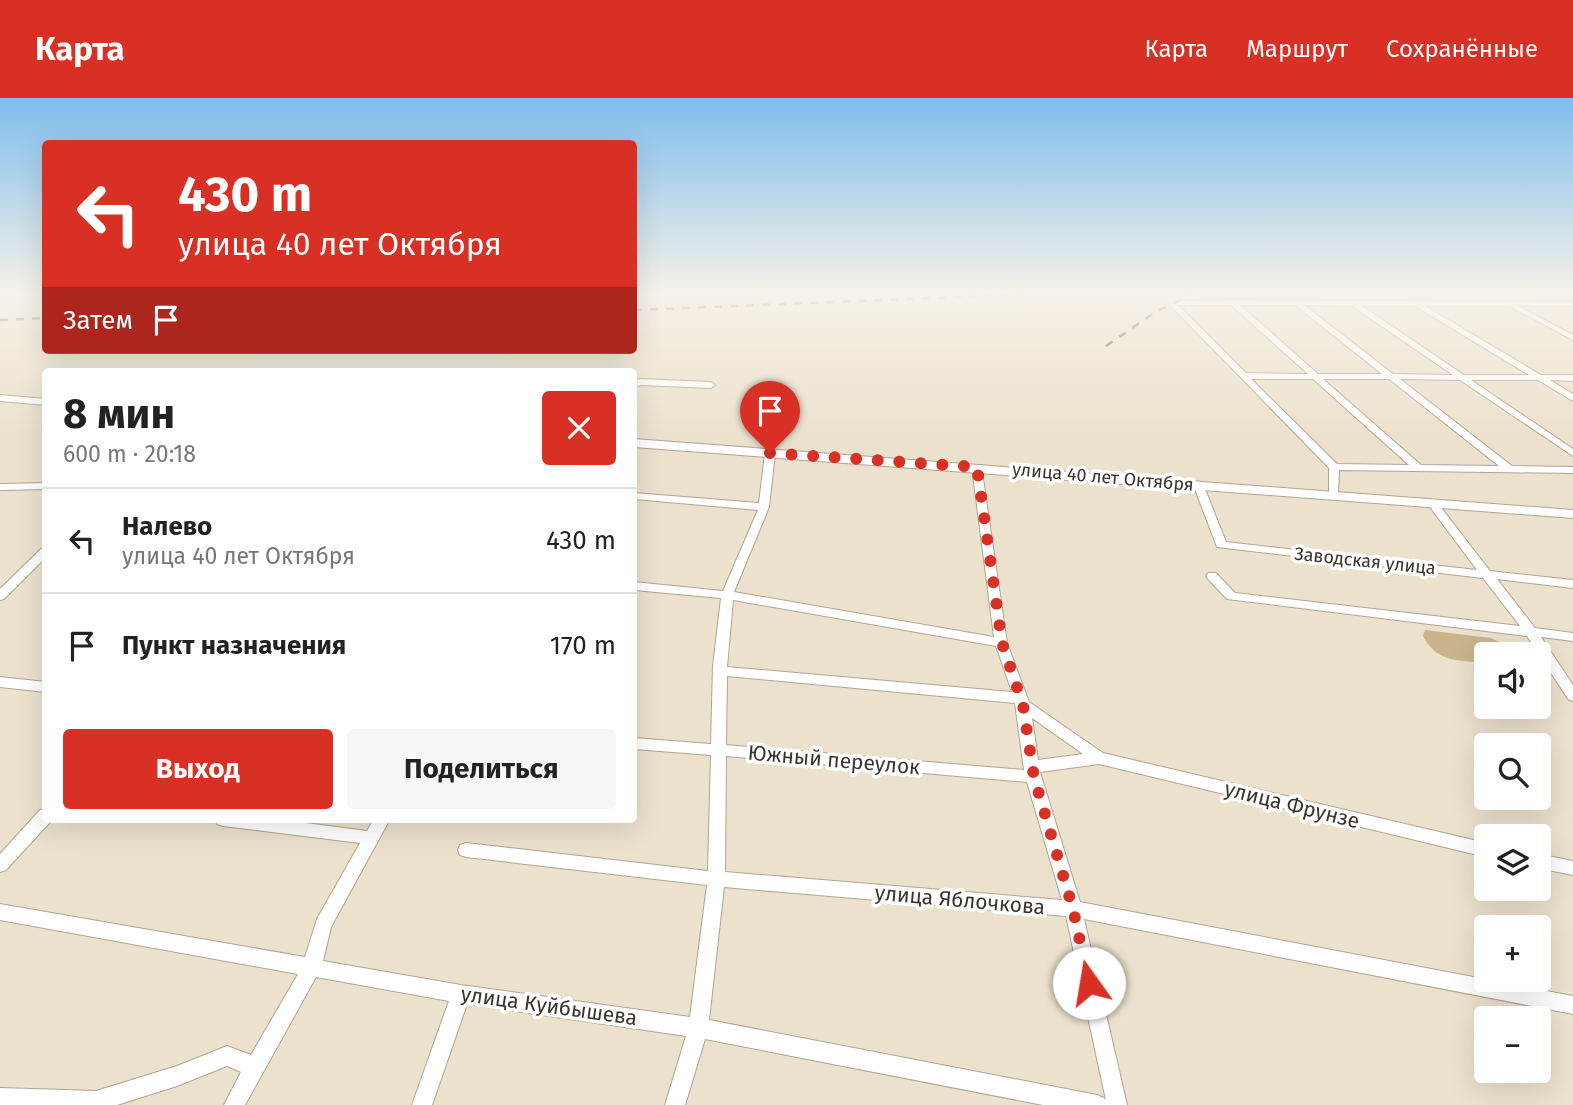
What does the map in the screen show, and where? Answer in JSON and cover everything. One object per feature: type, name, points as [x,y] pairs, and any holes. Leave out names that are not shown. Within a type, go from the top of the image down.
[{"type":"street","points":[[1211,341],[1334,467],[1573,470]]},
{"type":"street","points":[[1277,341],[1418,468]]},
{"type":"street","points":[[1345,341],[1509,469]]},
{"type":"street","points":[[1408,341],[1573,453]]},
{"type":"street","points":[[1478,341],[1573,398]]},
{"type":"street","points":[[1246,376],[1573,378]]},
{"type":"street","points":[[637,383],[711,385]]},
{"type":"street","points":[[0,398],[42,402]]},
{"type":"street","name":"улица 40 лет Октября","points":[[637,443],[1573,514]]},
{"type":"street","points":[[675,1105],[698,1028],[716,879],[720,671],[727,595],[764,507],[770,453]]},
{"type":"street","points":[[977,467],[1002,643],[1021,702],[1033,772],[1073,909],[1117,1105]]},
{"type":"street","points":[[1332,495],[1334,467]]},
{"type":"street","name":"Заводская улица","points":[[1198,484],[1222,545],[1573,584]]},
{"type":"street","points":[[0,487],[42,486]]},
{"type":"street","points":[[637,496],[764,507]]},
{"type":"street","points":[[1432,503],[1530,631],[1573,696]]},
{"type":"street","points":[[0,596],[42,554]]},
{"type":"street","points":[[1212,576],[1231,596],[1573,637]]},
{"type":"street","points":[[637,586],[727,595],[1002,643]]},
{"type":"street","points":[[720,671],[1021,702]]},
{"type":"street","points":[[0,682],[42,687]]},
{"type":"street","name":"улица Фрунзе","points":[[1021,702],[1099,758],[1474,847]]},
{"type":"street","name":"Южный переулок","points":[[637,744],[1033,772]]},
{"type":"street","name":"улица Фрунзе","points":[[1033,772],[1099,758]]},
{"type":"street","points":[[0,865],[42,820]]},
{"type":"street","points":[[253,823],[370,838]]},
{"type":"street","points":[[234,1105],[312,967],[323,925],[379,823]]},
{"type":"street","name":"улица Яблочкова","points":[[466,850],[716,879],[1073,909],[1573,1005]]},
{"type":"street","points":[[1551,864],[1573,869]]},
{"type":"street","name":"улица Куйбышева","points":[[0,912],[461,994],[698,1028],[1097,1105]]},
{"type":"street","points":[[422,1105],[461,994]]},
{"type":"street","points":[[0,1098],[96,1101],[177,1076],[227,1056],[256,1067]]},
{"type":"shaded area","points":[[1425,630],[1491,638],[1499,642],[1474,642],[1474,662],[1442,656],[1423,636]]},
{"type":"railway","points":[[1106,346],[1113,341]]},
{"type":"route","points":[[770,453],[977,467],[1002,643],[1023,705],[1034,777],[1073,909],[1089,983]]}]
